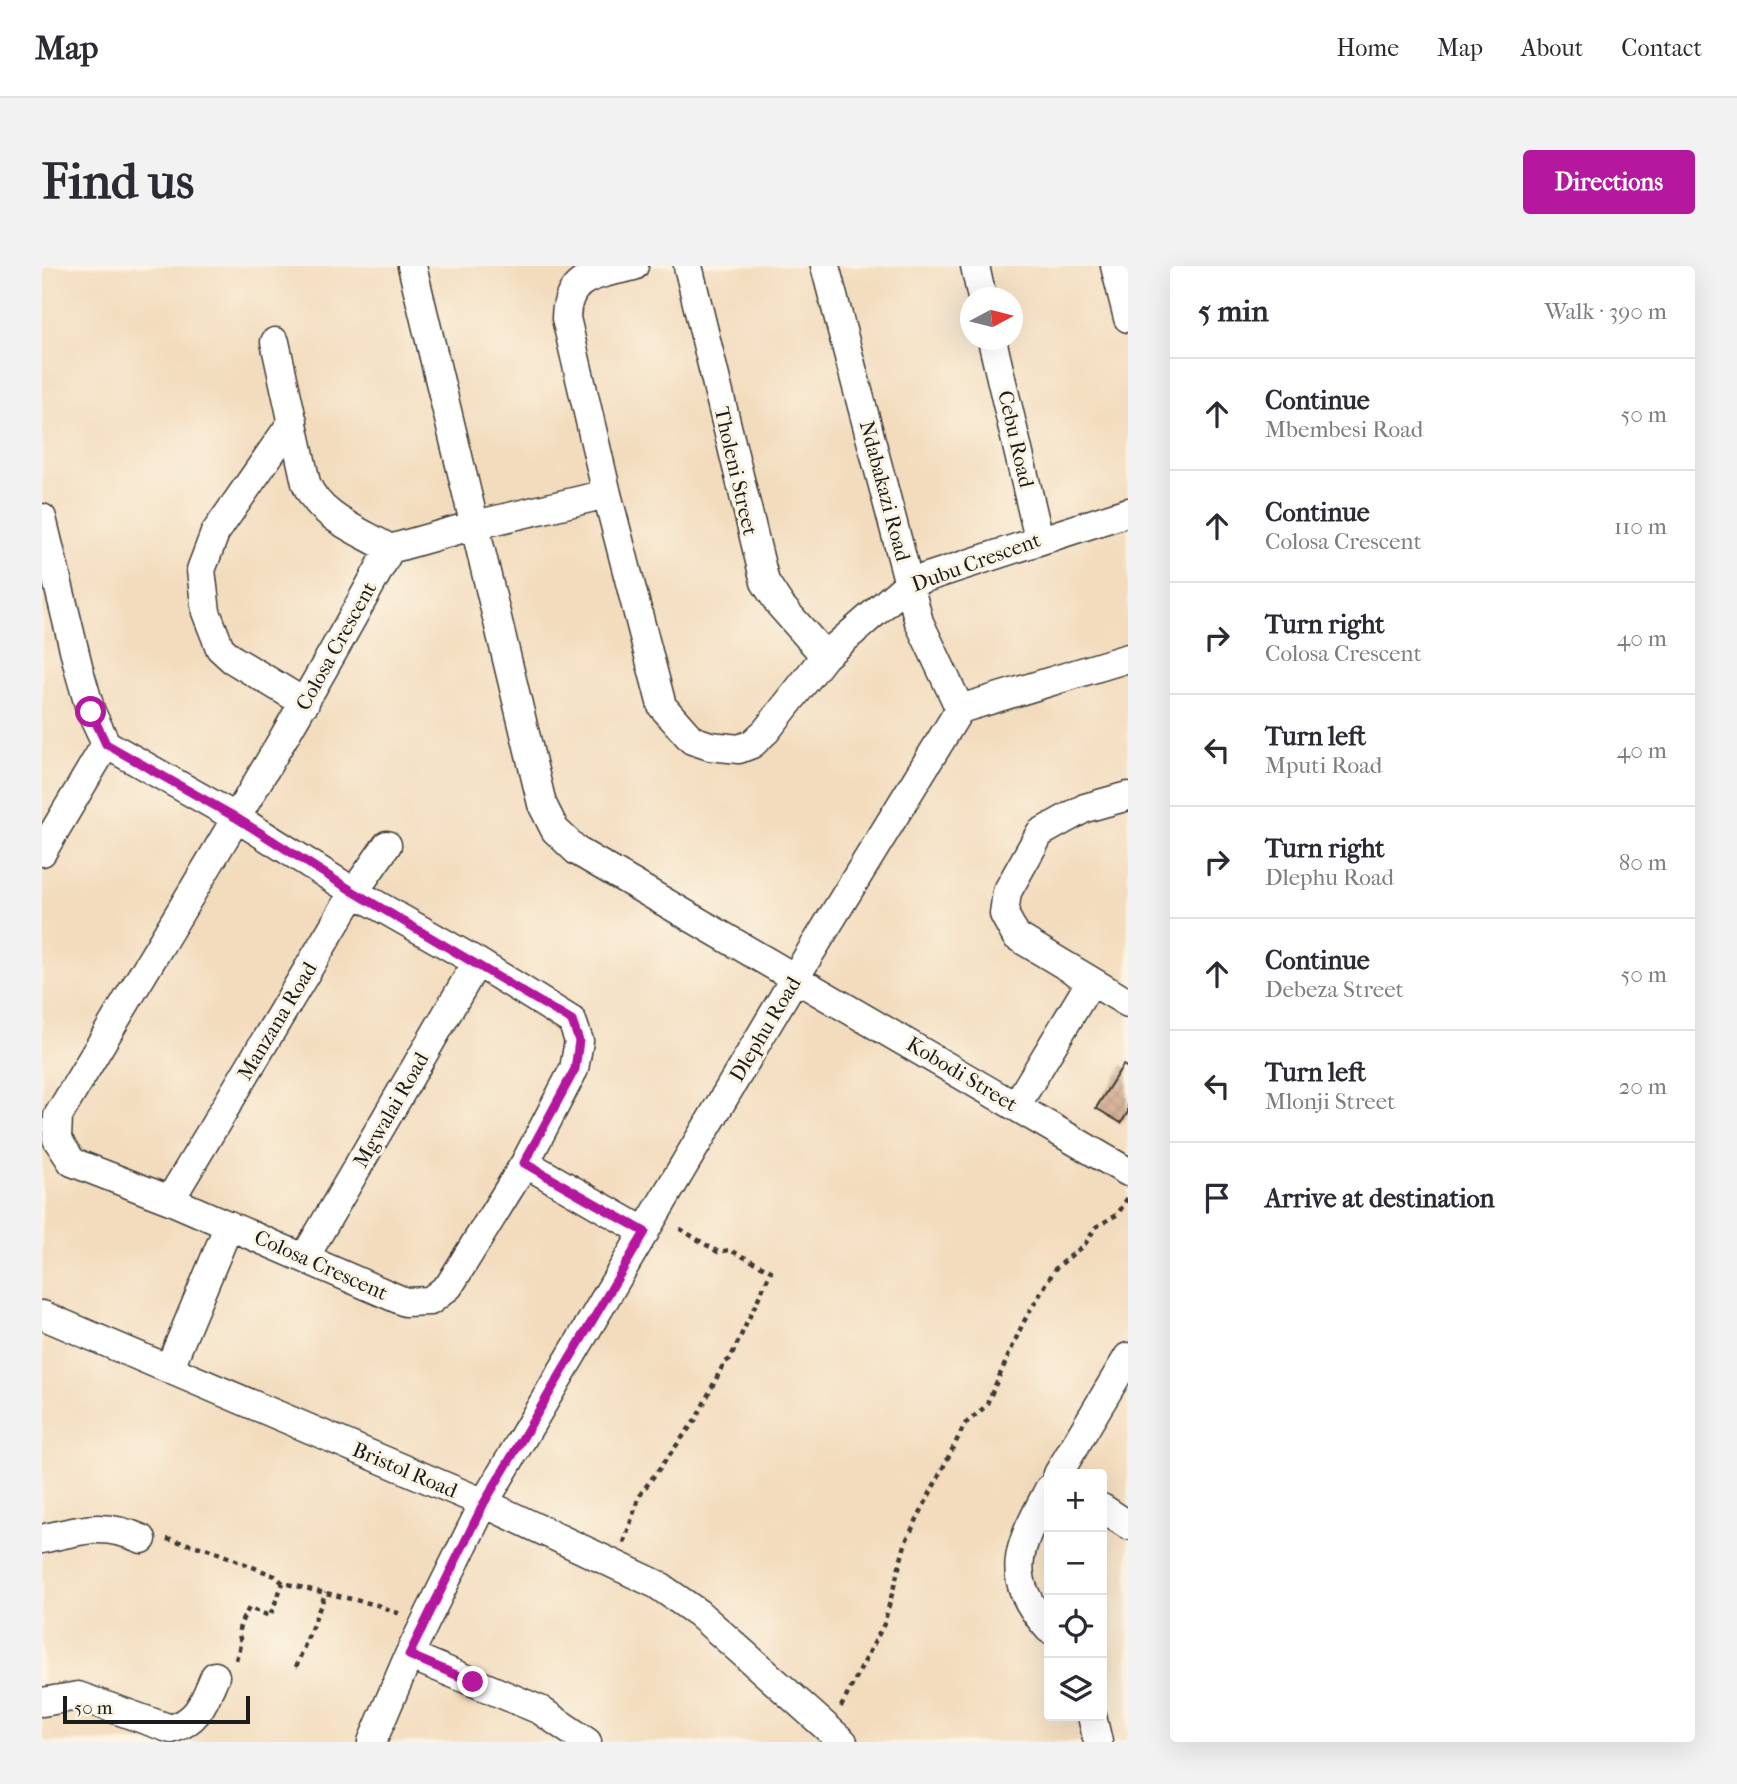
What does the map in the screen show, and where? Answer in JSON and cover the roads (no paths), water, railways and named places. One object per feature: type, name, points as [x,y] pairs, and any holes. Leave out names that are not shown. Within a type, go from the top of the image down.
[{"type":"street","name":"Kobodi Street","points":[[412,266],[542,804],[555,830],[577,850],[1128,1172]]},
{"type":"street","name":"Dubu Crescent","points":[[634,266],[591,277],[576,285],[567,304],[566,318],[607,494],[662,706],[692,740],[710,746],[739,749],[752,744],[766,731],[825,656],[909,583],[1128,512]]},
{"type":"street","name":"Tholeni Street","points":[[688,266],[765,582],[780,605],[825,656]]},
{"type":"street","name":"Ndabakazi Road","points":[[825,266],[919,622],[960,709]]},
{"type":"street","points":[[975,266],[980,287]]},
{"type":"street","points":[[1115,266],[1128,318]]},
{"type":"street","points":[[275,342],[306,483],[313,499],[335,516],[390,549],[475,525],[607,494]]},
{"type":"street","name":"Cebu Road","points":[[994,350],[1039,539]]},
{"type":"street","points":[[293,421],[215,533],[201,570],[206,612],[220,648],[232,659],[305,703]]},
{"type":"street","points":[[42,518],[80,674],[91,712],[106,744],[235,817]]},
{"type":"street","name":"Colosa Crescent","points":[[235,817],[354,892],[477,962],[572,1021],[579,1041],[575,1069],[524,1163],[449,1286],[430,1301],[405,1302],[170,1199],[72,1162],[57,1139],[58,1116],[235,817],[305,703],[390,549]]},
{"type":"street","points":[[960,709],[1128,658]]},
{"type":"street","name":"Dlephu Road","points":[[372,1742],[409,1655],[484,1503],[796,976],[960,709]]},
{"type":"street","points":[[42,852],[106,744]]},
{"type":"street","points":[[1128,796],[1085,808],[1040,833],[1007,892],[1004,914],[1016,936],[1128,1003]]},
{"type":"street","name":"Manzana Road","points":[[170,1199],[354,892],[387,845]]},
{"type":"street","name":"Mgwalai Road","points":[[305,1257],[477,962]]},
{"type":"street","points":[[1016,1106],[1091,981]]},
{"type":"street","points":[[524,1163],[650,1223]]},
{"type":"street","points":[[169,1369],[229,1225]]},
{"type":"street","name":"Bristol Road","points":[[42,1315],[484,1503],[656,1584],[698,1613],[837,1736]]},
{"type":"street","points":[[1061,1469],[1125,1371]]},
{"type":"street","points":[[1044,1499],[1026,1534],[1019,1569],[1023,1594],[1044,1622]]},
{"type":"street","points":[[1107,1511],[1128,1525]]},
{"type":"street","points":[[42,1539],[99,1527],[118,1528],[142,1539]]},
{"type":"street","points":[[409,1655],[540,1710],[587,1742]]},
{"type":"street","points":[[42,1702],[78,1696],[171,1729],[186,1725],[197,1715],[215,1676]]},
{"type":"street","points":[[1093,1721],[1098,1742]]}]
